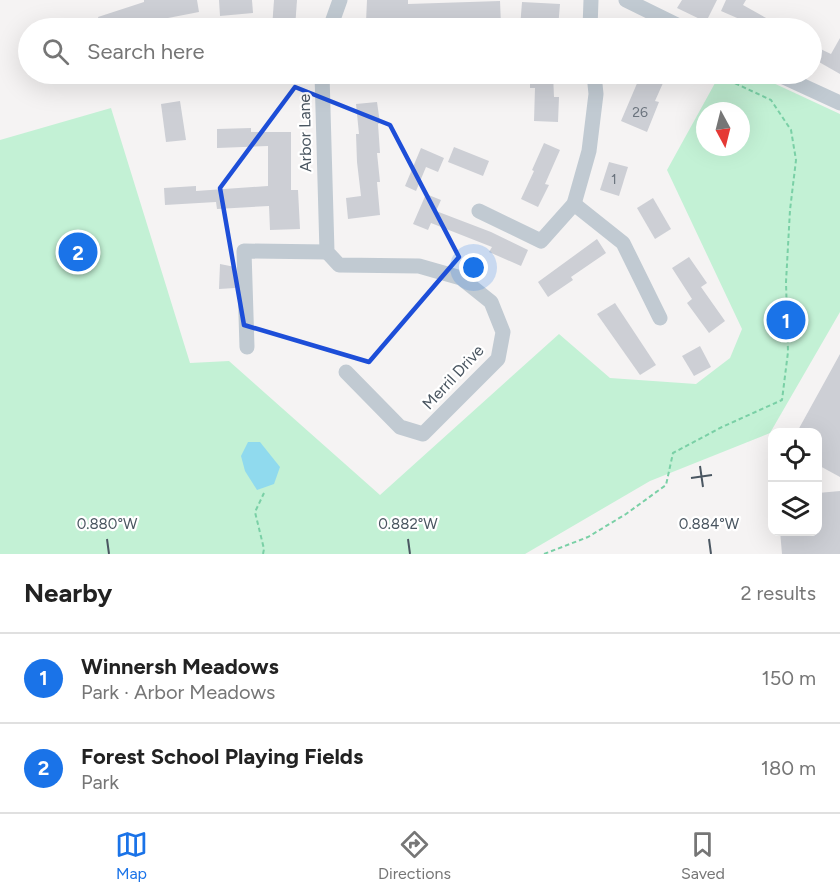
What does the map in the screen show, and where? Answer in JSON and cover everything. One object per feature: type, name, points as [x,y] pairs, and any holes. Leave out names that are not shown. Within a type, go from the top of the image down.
[{"type":"street","points":[[334,18],[340,0]]},
{"type":"street","points":[[590,18],[591,0]]},
{"type":"street","points":[[626,0],[663,18]]},
{"type":"street","name":"Arbor Lane","points":[[322,84],[327,252]]},
{"type":"street","points":[[479,211],[541,241],[574,204],[589,151],[596,94],[595,84]]},
{"type":"street","points":[[799,84],[840,103]]},
{"type":"street","points":[[574,204],[623,243],[660,318]]},
{"type":"street","points":[[248,346],[244,251],[327,252]]},
{"type":"street","name":"Merril Drive","points":[[327,252],[339,265],[419,267],[461,278],[491,302],[503,332],[498,359],[423,434],[400,427],[346,372]]},
{"type":"path","points":[[544,554],[588,537],[626,514],[666,485],[673,453],[722,427],[782,400],[788,352],[786,282],[790,210],[796,160],[791,130],[771,100],[737,84]]},
{"type":"path","points":[[263,554],[264,549],[255,512],[264,493]]},
{"type":"highlighted area","points":[[295,87],[390,125],[459,257],[369,362],[244,325],[220,188]]},
{"type":"green space","points":[[714,84],[776,84],[840,114],[840,312],[773,428],[768,428],[768,434],[650,481],[525,554],[0,554],[0,140],[111,108],[190,363],[229,361],[380,495],[559,334],[610,378],[696,384],[730,358],[742,329],[667,170],[696,117],[696,156],[750,156],[750,102],[705,102]]},
{"type":"water","points":[[248,442],[260,442],[280,467],[274,484],[257,490],[245,471],[241,456]]},
{"type":"building","points":[[144,0],[197,0],[199,12],[168,18],[98,18],[144,2]]},
{"type":"building","points":[[219,0],[252,0],[253,13],[220,16]]},
{"type":"building","points":[[274,0],[297,0],[296,18],[273,18]]},
{"type":"building","points":[[367,0],[408,0],[408,4],[500,1],[501,18],[366,18]]},
{"type":"building","points":[[682,0],[717,0],[708,18],[698,18],[677,8]]},
{"type":"building","points":[[726,0],[746,0],[743,5],[766,18],[737,18],[721,11]]},
{"type":"building","points":[[522,2],[560,4],[559,18],[521,18]]},
{"type":"building","points":[[840,38],[840,74],[822,64],[822,50],[831,54]]},
{"type":"building","points":[[530,84],[553,84],[554,97],[559,97],[558,122],[534,121],[535,88],[530,88]]},
{"type":"building","points":[[637,84],[663,84],[655,101],[659,102],[647,132],[621,121]]},
{"type":"building","points":[[180,101],[186,140],[166,142],[161,104]]},
{"type":"building","points":[[377,102],[380,123],[378,124],[380,153],[377,153],[380,182],[377,182],[380,215],[348,219],[346,198],[361,196],[357,162],[356,134],[359,134],[356,104]]},
{"type":"building","points":[[251,128],[251,132],[291,132],[291,190],[298,190],[300,229],[270,230],[269,206],[217,209],[216,202],[165,205],[164,188],[196,186],[196,191],[268,186],[268,146],[217,148],[217,129]]},
{"type":"building","points":[[544,143],[560,150],[545,184],[549,185],[538,207],[521,199]]},
{"type":"building","points":[[454,147],[489,161],[483,176],[448,162]]},
{"type":"building","points":[[421,148],[444,158],[438,172],[426,167],[416,191],[405,186]]},
{"type":"building","points":[[609,162],[628,167],[619,196],[600,190]]},
{"type":"building","points":[[426,194],[441,200],[436,211],[491,232],[528,250],[521,266],[489,252],[492,247],[431,223],[428,230],[413,224]]},
{"type":"building","points":[[653,198],[671,229],[655,239],[637,208]]},
{"type":"building","points":[[597,239],[606,253],[571,277],[573,280],[548,297],[538,282]]},
{"type":"building","points":[[689,257],[707,283],[701,287],[725,321],[709,333],[687,303],[692,299],[672,268]]},
{"type":"building","points":[[220,264],[235,267],[235,288],[219,289]]},
{"type":"building","points":[[615,303],[656,365],[640,375],[597,314]]},
{"type":"building","points":[[700,346],[711,367],[694,376],[682,356]]},
{"type":"building","points":[[840,354],[840,477],[822,467],[822,428],[799,428]]},
{"type":"building","points":[[840,491],[840,554],[782,554],[780,536],[822,536],[822,493]]},
{"type":"place","name":"Forest School Playing Fields","points":[[78,252]]},
{"type":"place","name":"Winnersh Meadows","points":[[786,320]]}]
